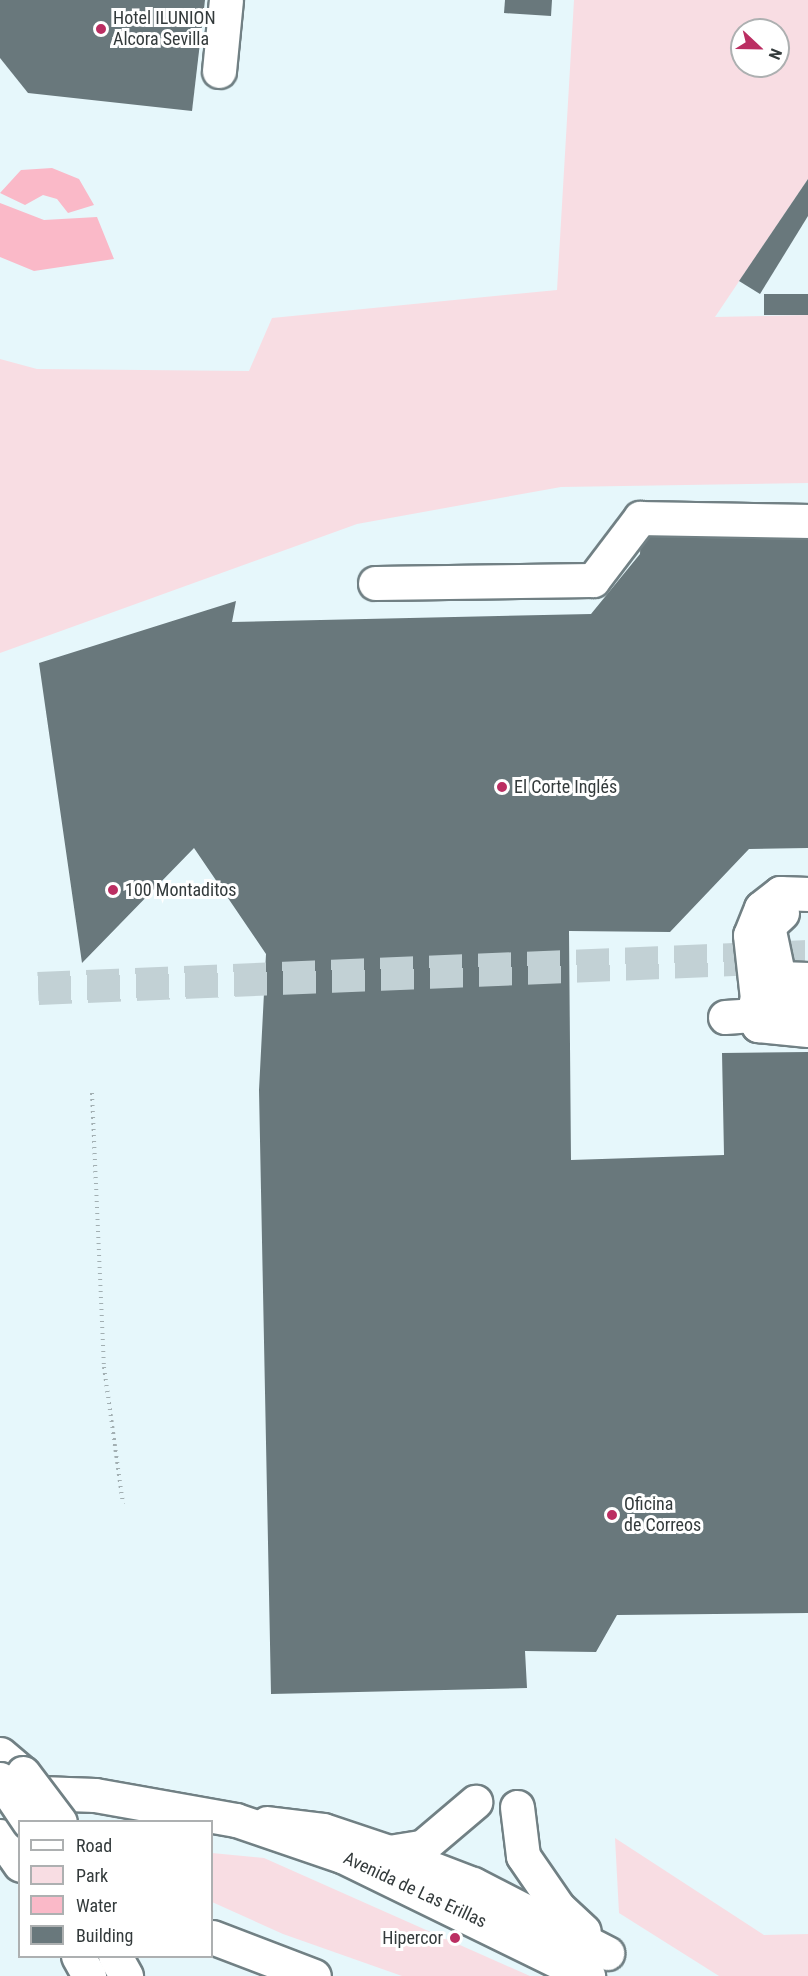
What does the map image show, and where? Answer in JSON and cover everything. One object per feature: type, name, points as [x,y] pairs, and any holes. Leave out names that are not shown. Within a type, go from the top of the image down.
[{"type":"main road","points":[[219,71],[226,0]]},
{"type":"main road","points":[[375,584],[593,580],[640,518],[808,521]]},
{"type":"main road","points":[[808,894],[780,893],[761,908],[750,935],[745,1010],[758,1025],[775,1030],[808,1030]]},
{"type":"main road","points":[[808,905],[791,905],[768,926],[779,978],[808,979]]},
{"type":"main road","points":[[745,1010],[808,999]]},
{"type":"main road","points":[[0,1754],[23,1773],[59,1820]]},
{"type":"main road","points":[[0,1779],[28,1820]]},
{"type":"main road","name":"Avenida de Las Erillas","points":[[0,1791],[95,1795],[236,1820],[342,1856],[598,1964]]},
{"type":"main road","points":[[389,1852],[422,1847],[475,1802]]},
{"type":"main road","points":[[517,1807],[523,1856],[598,1964]]},
{"type":"main road","name":"Avenida de Las Erillas","points":[[0,1815],[236,1820]]},
{"type":"main road","points":[[236,1820],[323,1830],[389,1852],[472,1884],[598,1964]]},
{"type":"main road","points":[[213,1937],[314,1976]]},
{"type":"main road","points":[[79,1958],[89,1976]]},
{"type":"main road","points":[[116,1958],[126,1976]]},
{"type":"path","points":[[92,1093],[105,1367],[123,1504]]},
{"type":"green space","points":[[574,0],[808,0],[808,179],[715,317],[808,315],[808,483],[561,487],[357,524],[0,653],[0,359],[37,369],[249,371],[272,318],[557,290]]},
{"type":"green space","points":[[615,1838],[764,1935],[808,1934],[808,1976],[719,1976],[619,1913]]},
{"type":"green space","points":[[213,1853],[264,1858],[530,1976],[402,1976],[283,1934],[213,1902]]},
{"type":"water","points":[[52,168],[79,179],[94,205],[68,213],[57,199],[43,195],[25,205],[0,193],[21,170]]},
{"type":"water","points":[[0,203],[44,220],[97,217],[114,259],[34,271],[0,257]]},
{"type":"building","name":"Hotel ILUNION Alcora Sevilla","points":[[0,0],[205,0],[192,111],[28,93],[0,58]]},
{"type":"building","points":[[505,0],[552,0],[551,16],[504,13]]},
{"type":"building","points":[[808,179],[808,216],[760,294],[739,281]]},
{"type":"building","points":[[764,294],[808,294],[808,315],[764,315]]},
{"type":"building","points":[[808,532],[808,848],[749,849],[670,932],[569,931],[571,1160],[724,1155],[722,1053],[808,1052],[808,1613],[617,1615],[596,1652],[525,1651],[527,1688],[271,1694],[259,1090],[266,954],[194,848],[82,963],[39,663],[236,601],[232,622],[591,614],[640,554],[641,533]]},
{"type":"tunnel","points":[[38,988],[808,956]]},
{"type":"place","name":"Hotel ILUNION Alcora Sevilla","points":[[101,29]]},
{"type":"place","name":"El Corte Inglés","points":[[502,787]]},
{"type":"place","name":"100 Montaditos","points":[[113,890]]},
{"type":"place","name":"Oficina de Correos","points":[[612,1515]]},
{"type":"place","name":"Hipercor","points":[[455,1938]]}]
